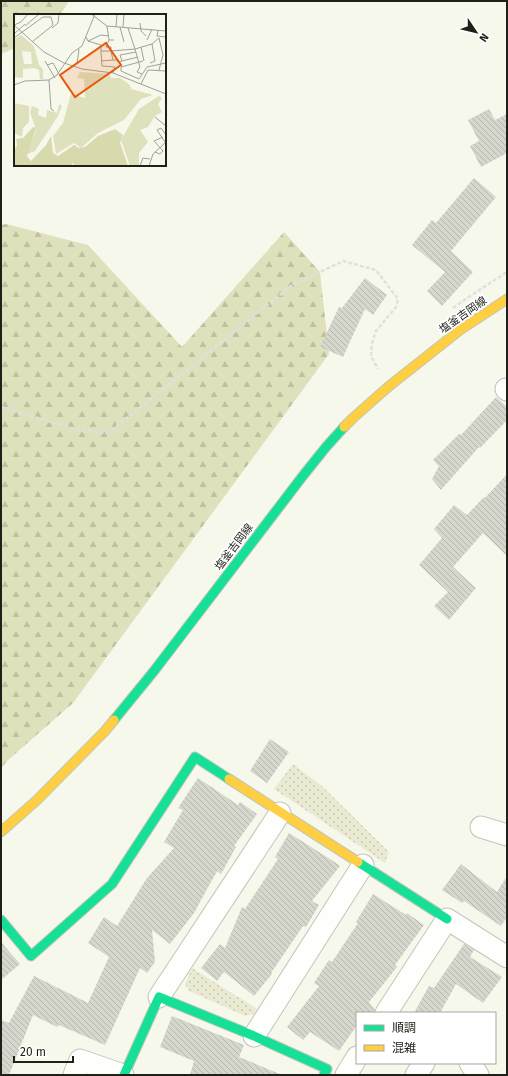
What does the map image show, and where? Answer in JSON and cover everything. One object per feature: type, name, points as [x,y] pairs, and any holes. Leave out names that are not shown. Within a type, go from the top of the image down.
[{"type":"street","name":"塩釜吉岡線","points":[[1,832],[37,800],[104,731],[154,672],[321,453],[353,418],[388,387],[460,330],[507,299]]},
{"type":"street","points":[[1,920],[31,956],[112,884],[195,757],[507,957]]},
{"type":"street","points":[[74,1075],[80,1060],[124,1075],[159,996],[280,812]]},
{"type":"street","points":[[481,826],[507,835]]},
{"type":"street","points":[[254,1036],[363,865]]},
{"type":"street","points":[[387,1012],[447,919]]},
{"type":"street","points":[[159,996],[254,1036],[335,1073],[356,1058]]},
{"type":"street","points":[[416,1075],[423,1064]]},
{"type":"street","points":[[471,1064],[478,1075]]},
{"type":"path","points":[[1,407],[74,429],[105,433],[116,427],[291,286],[343,261],[376,270],[398,299],[396,307],[376,331],[372,343],[371,356],[388,387]]},
{"type":"green space","points":[[1,1],[69,1],[61,14],[14,14],[14,48],[1,54]]},
{"type":"green space","points":[[6,224],[88,245],[182,347],[284,232],[320,272],[329,354],[73,703],[8,760],[1,768],[1,225]]},
{"type":"green space","points":[[293,764],[323,787],[389,852],[385,863],[274,789]]},
{"type":"green space","points":[[192,968],[257,1009],[254,1014],[245,1016],[189,991],[185,984]]},
{"type":"building","points":[[489,109],[495,120],[507,114],[507,153],[481,167],[470,146],[479,141],[468,120]]},
{"type":"building","points":[[474,178],[496,197],[451,251],[473,272],[442,306],[427,291],[445,272],[412,245],[432,220],[436,223]]},
{"type":"building","points":[[365,278],[387,295],[373,315],[365,309],[343,357],[320,347],[339,307],[342,308]]},
{"type":"building","points":[[496,397],[507,407],[507,420],[480,448],[479,447],[441,490],[432,479],[439,466],[433,460],[459,434],[461,435]]},
{"type":"building","points":[[507,474],[507,556],[483,533],[453,567],[476,588],[449,620],[434,606],[448,592],[419,565],[442,538],[434,529],[454,505],[467,515]]},
{"type":"building","points":[[270,739],[289,752],[267,783],[250,771]]},
{"type":"building","points":[[198,778],[238,805],[240,802],[257,814],[234,846],[236,847],[221,874],[217,871],[194,913],[170,944],[152,930],[155,962],[147,973],[140,968],[105,1045],[59,1025],[57,1027],[33,1015],[9,1075],[1,1075],[1,1020],[9,1023],[34,976],[88,1003],[109,957],[88,943],[104,917],[117,926],[147,878],[174,848],[164,842],[183,810],[178,808]]},
{"type":"building","points":[[289,833],[340,866],[312,901],[319,905],[306,927],[303,926],[271,973],[272,974],[254,996],[224,972],[217,981],[201,968],[220,944],[225,948],[242,907],[245,909],[278,859],[275,857]]},
{"type":"building","points":[[461,864],[497,892],[507,876],[507,917],[501,926],[464,901],[462,903],[442,890]]},
{"type":"building","points":[[373,894],[406,915],[407,913],[424,925],[395,965],[397,967],[369,1002],[375,1010],[374,1012],[356,1012],[356,1026],[339,1051],[310,1032],[303,1040],[287,1027],[319,986],[314,983],[329,960],[332,962],[358,923],[356,922]]},
{"type":"building","points":[[1,942],[20,964],[1,980]]},
{"type":"building","points":[[464,944],[474,950],[470,957],[502,977],[483,1003],[456,984],[441,1012],[415,1012],[429,986],[434,988]]},
{"type":"building","points":[[172,1016],[244,1045],[239,1057],[282,1075],[190,1075],[194,1061],[160,1047]]},
{"type":"traffic: fast","points":[[114,720],[154,671],[302,477],[344,427]]},
{"type":"traffic: fast","points":[[1,920],[31,956],[112,884],[195,757],[229,779]]},
{"type":"traffic: fast","points":[[358,862],[447,919]]},
{"type":"traffic: fast","points":[[124,1075],[159,997],[254,1036],[327,1069],[324,1075]]},
{"type":"traffic: slow","points":[[344,427],[388,387],[460,330],[507,299]]},
{"type":"traffic: slow","points":[[1,832],[37,800],[114,720]]},
{"type":"traffic: slow","points":[[229,779],[358,862]]}]
